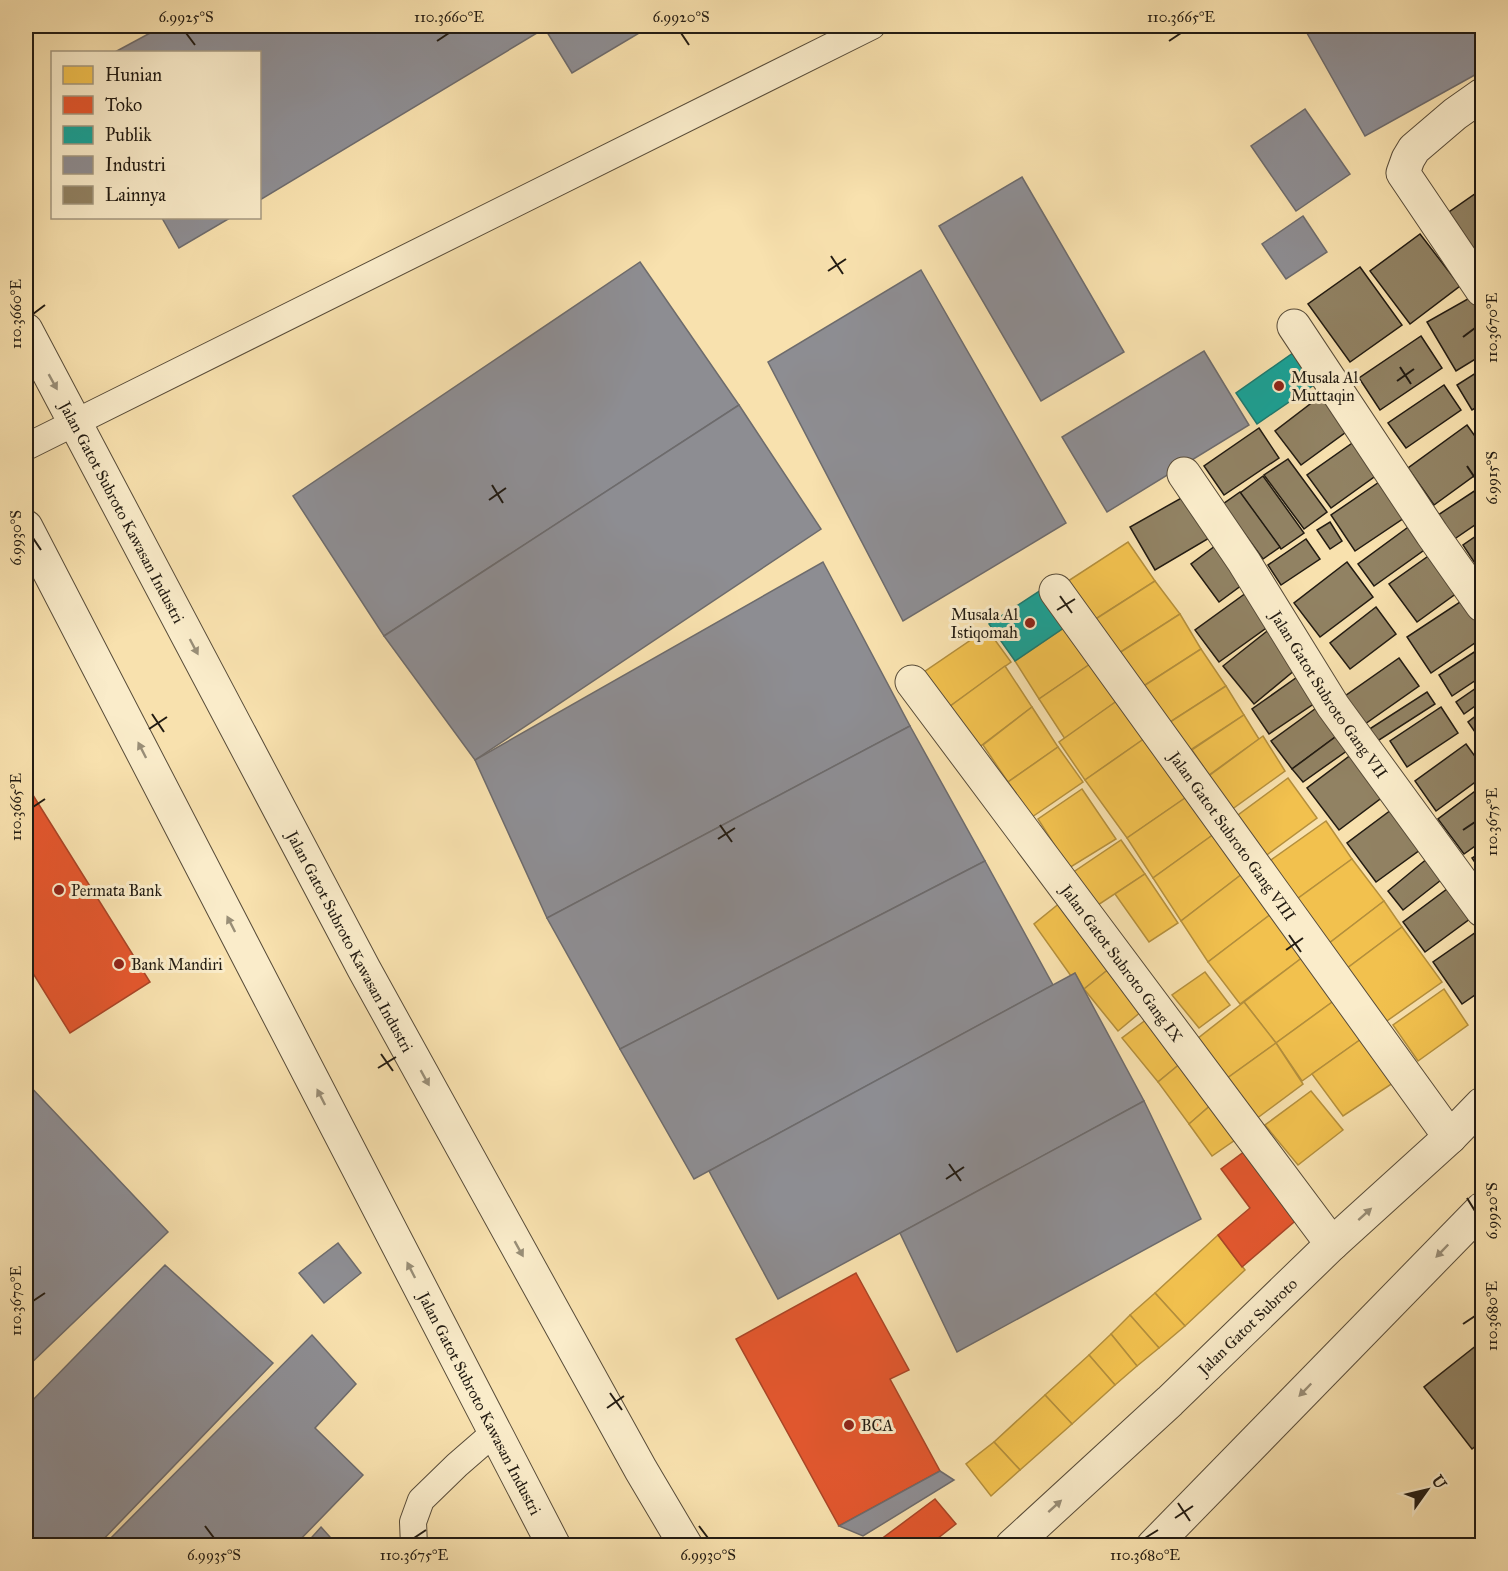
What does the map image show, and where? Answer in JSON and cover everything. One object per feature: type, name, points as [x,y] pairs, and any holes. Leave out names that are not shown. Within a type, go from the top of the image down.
[{"type":"street","points":[[1482,95],[1455,114],[1414,149],[1403,173],[1482,290]]},
{"type":"street","points":[[1294,326],[1482,605]]},
{"type":"street","name":"Jalan Gatot Subroto Kawasan Industri","points":[[26,330],[370,980],[641,1470],[686,1545]]},
{"type":"street","name":"Jalan Gatot Subroto Gang VII","points":[[1185,474],[1244,562],[1333,706],[1482,910]]},
{"type":"street","name":"Jalan Gatot Subroto Kawasan Industri","points":[[26,527],[554,1545]]},
{"type":"street","name":"Jalan Gatot Subroto Gang VIII","points":[[1056,591],[1450,1137]]},
{"type":"street","name":"Jalan Gatot Subroto Gang IX","points":[[912,682],[1332,1244]]},
{"type":"street","name":"Jalan Gatot Subroto","points":[[1012,1545],[1170,1401],[1332,1244],[1450,1137],[1482,1104]]},
{"type":"street","points":[[1153,1545],[1482,1209]]},
{"type":"lane","points":[[26,447],[872,26]]},
{"type":"lane","points":[[414,1545],[413,1522],[421,1500],[456,1465],[495,1432]]},
{"type":"building: Hunian","points":[[1128,542],[1155,581],[1091,622],[1065,583]]},
{"type":"building: Hunian","points":[[1155,581],[1180,614],[1116,655],[1091,622]]},
{"type":"building: Hunian","points":[[1180,614],[1201,649],[1139,689],[1116,655]]},
{"type":"building: Hunian","points":[[1071,623],[1096,660],[1039,699],[1015,661]]},
{"type":"building: Hunian","points":[[987,629],[1011,662],[949,707],[921,674]]},
{"type":"building: Hunian","points":[[1201,649],[1226,686],[1164,726],[1139,689]]},
{"type":"building: Hunian","points":[[1096,660],[1121,698],[1065,739],[1039,699]]},
{"type":"building: Hunian","points":[[1005,666],[1032,707],[978,748],[949,707]]},
{"type":"building: Hunian","points":[[1226,686],[1244,715],[1186,753],[1167,724]]},
{"type":"building: Hunian","points":[[1121,698],[1148,736],[1085,780],[1059,742]]},
{"type":"building: Hunian","points":[[1032,707],[1058,747],[1008,782],[983,745]]},
{"type":"building: Hunian","points":[[1244,715],[1259,739],[1209,775],[1192,750]]},
{"type":"building: Hunian","points":[[1148,736],[1188,796],[1127,838],[1085,780]]},
{"type":"building: Hunian","points":[[1263,736],[1285,771],[1231,810],[1206,778]]},
{"type":"building: Hunian","points":[[1058,747],[1083,782],[1032,817],[1008,782]]},
{"type":"building: Hunian","points":[[1288,778],[1317,818],[1264,857],[1234,818]]},
{"type":"building: Hunian","points":[[1082,789],[1116,839],[1069,868],[1038,819]]},
{"type":"building: Hunian","points":[[1188,796],[1214,834],[1153,878],[1127,838]]},
{"type":"building: Hunian","points":[[1326,821],[1352,859],[1297,899],[1271,860]]},
{"type":"building: Hunian","points":[[1214,834],[1242,874],[1181,921],[1153,878]]},
{"type":"building: Hunian","points":[[1121,840],[1145,874],[1095,907],[1072,873]]},
{"type":"building: Hunian","points":[[1352,859],[1384,901],[1328,944],[1297,899]]},
{"type":"building: Hunian","points":[[1145,874],[1178,923],[1149,942],[1115,894]]},
{"type":"building: Hunian","points":[[1242,874],[1271,914],[1208,962],[1181,921]]},
{"type":"building: Hunian","points":[[1384,901],[1402,927],[1346,969],[1328,944]]},
{"type":"building: Hunian","points":[[1061,902],[1110,968],[1084,989],[1075,973],[1071,976],[1034,924]]},
{"type":"building: Hunian","points":[[1271,914],[1303,957],[1240,1004],[1208,962]]},
{"type":"building: Hunian","points":[[1402,927],[1442,982],[1384,1023],[1346,969]]},
{"type":"building: Hunian","points":[[1303,957],[1335,1000],[1276,1043],[1244,1002]]},
{"type":"building: Hunian","points":[[1110,968],[1142,1011],[1118,1031],[1084,989]]},
{"type":"building: Hunian","points":[[1205,972],[1230,1005],[1199,1028],[1172,995]]},
{"type":"building: Hunian","points":[[1444,989],[1468,1025],[1418,1061],[1393,1025]]},
{"type":"building: Hunian","points":[[1335,1000],[1364,1037],[1302,1081],[1276,1043]]},
{"type":"building: Hunian","points":[[1244,1002],[1276,1043],[1226,1079],[1197,1039]]},
{"type":"building: Hunian","points":[[1147,1019],[1181,1063],[1158,1082],[1122,1038]]},
{"type":"building: Hunian","points":[[1364,1037],[1396,1081],[1343,1116],[1312,1074]]},
{"type":"building: Hunian","points":[[1276,1043],[1303,1084],[1256,1119],[1226,1079]]},
{"type":"building: Hunian","points":[[1181,1063],[1212,1104],[1189,1124],[1158,1082]]},
{"type":"building: Hunian","points":[[1311,1091],[1343,1130],[1298,1165],[1265,1125]]},
{"type":"building: Hunian","points":[[1212,1104],[1235,1140],[1212,1156],[1189,1124]]},
{"type":"building: Hunian","points":[[1218,1235],[1245,1270],[1185,1326],[1155,1293]]},
{"type":"building: Hunian","points":[[1155,1293],[1185,1326],[1159,1348],[1130,1315]]},
{"type":"building: Hunian","points":[[1130,1315],[1159,1348],[1137,1366],[1111,1334]]},
{"type":"building: Hunian","points":[[1111,1334],[1137,1366],[1115,1385],[1089,1355]]},
{"type":"building: Hunian","points":[[1089,1355],[1115,1385],[1072,1424],[1045,1395]]},
{"type":"building: Hunian","points":[[1045,1395],[1072,1424],[1020,1470],[994,1442]]},
{"type":"building: Hunian","points":[[994,1442],[1020,1470],[991,1496],[966,1464]]},
{"type":"building: Toko","points":[[26,784],[150,982],[70,1033],[26,962]]},
{"type":"building: Toko","points":[[1249,1148],[1300,1217],[1242,1267],[1218,1235],[1250,1208],[1221,1169]]},
{"type":"building: Toko","name":"BCA","points":[[856,1273],[909,1370],[890,1379],[940,1471],[839,1526],[736,1339]]},
{"type":"building: Toko","points":[[935,1499],[956,1524],[928,1546],[884,1546],[880,1540]]},
{"type":"building: Publik","name":"Musala Al Muttaqin","points":[[1300,348],[1321,380],[1257,424],[1236,393]]},
{"type":"building: Publik","name":"Musala Al Istiqomah","points":[[1047,586],[1071,623],[1015,661],[989,624]]},
{"type":"building: Industri","points":[[163,26],[532,26],[537,33],[261,199],[261,51],[117,51]]},
{"type":"building: Industri","points":[[560,26],[651,26],[572,73],[547,32]]},
{"type":"building: Industri","points":[[1303,26],[1482,26],[1482,71],[1365,136]]},
{"type":"building: Industri","points":[[1305,109],[1350,174],[1296,211],[1251,146]]},
{"type":"building: Industri","points":[[1022,177],[1124,352],[1041,401],[939,226]]},
{"type":"building: Industri","points":[[1303,216],[1327,252],[1286,279],[1262,244]]},
{"type":"building: Industri","points":[[163,219],[228,219],[179,248]]},
{"type":"building: Industri","points":[[640,262],[739,405],[384,636],[293,496]]},
{"type":"building: Industri","points":[[921,270],[1066,523],[903,621],[768,362]]},
{"type":"building: Industri","points":[[1204,351],[1249,425],[1107,512],[1062,437]]},
{"type":"building: Industri","points":[[739,405],[821,529],[475,760],[384,636]]},
{"type":"building: Industri","points":[[823,562],[910,726],[547,918],[475,760]]},
{"type":"building: Industri","points":[[910,726],[985,861],[620,1049],[547,918]]},
{"type":"building: Industri","points":[[985,861],[1053,985],[694,1179],[620,1049]]},
{"type":"building: Industri","points":[[1075,973],[1144,1101],[778,1299],[709,1171]]},
{"type":"building: Industri","points":[[26,1082],[168,1232],[26,1368]]},
{"type":"building: Industri","points":[[1144,1101],[1201,1219],[957,1352],[900,1233]]},
{"type":"building: Industri","points":[[338,1243],[361,1273],[324,1303],[299,1273]]},
{"type":"building: Industri","points":[[165,1265],[273,1363],[97,1546],[26,1546],[26,1407]]},
{"type":"building: Industri","points":[[312,1335],[356,1384],[315,1428],[363,1475],[294,1546],[103,1546]]},
{"type":"building: Industri","points":[[940,1471],[954,1480],[863,1536],[839,1526]]},
{"type":"building: Industri","points":[[321,1527],[338,1546],[304,1546]]},
{"type":"building: Lainnya","points":[[1482,189],[1482,261],[1449,212]]},
{"type":"building: Lainnya","points":[[1420,234],[1460,286],[1410,324],[1370,271]]},
{"type":"building: Lainnya","points":[[1360,267],[1402,325],[1350,362],[1308,304]]},
{"type":"building: Lainnya","points":[[1473,296],[1482,313],[1482,355],[1456,371],[1427,322]]},
{"type":"building: Lainnya","points":[[1421,336],[1442,368],[1380,410],[1359,378]]},
{"type":"building: Lainnya","points":[[1482,369],[1482,404],[1472,410],[1457,385]]},
{"type":"building: Lainnya","points":[[1444,385],[1461,410],[1406,448],[1388,423]]},
{"type":"building: Lainnya","points":[[1331,388],[1357,424],[1301,465],[1275,431]]},
{"type":"building: Lainnya","points":[[1467,425],[1482,446],[1482,470],[1434,505],[1408,468]]},
{"type":"building: Lainnya","points":[[1259,428],[1279,458],[1224,495],[1204,466]]},
{"type":"building: Lainnya","points":[[1358,439],[1381,472],[1331,508],[1307,475]]},
{"type":"building: Lainnya","points":[[1288,459],[1327,512],[1304,529],[1264,475]]},
{"type":"building: Lainnya","points":[[1263,476],[1304,533],[1281,549],[1240,493]]},
{"type":"building: Lainnya","points":[[1385,478],[1410,514],[1355,551],[1331,515]]},
{"type":"building: Lainnya","points":[[1482,486],[1482,520],[1453,540],[1438,515]]},
{"type":"building: Lainnya","points":[[1192,492],[1216,534],[1155,570],[1130,527]]},
{"type":"building: Lainnya","points":[[1240,492],[1280,547],[1263,559],[1223,504]]},
{"type":"building: Lainnya","points":[[1330,522],[1342,541],[1330,549],[1317,530]]},
{"type":"building: Lainnya","points":[[1411,525],[1427,548],[1374,586],[1358,564]]},
{"type":"building: Lainnya","points":[[1482,532],[1482,574],[1463,545]]},
{"type":"building: Lainnya","points":[[1306,539],[1320,559],[1281,585],[1268,565]]},
{"type":"building: Lainnya","points":[[1219,543],[1246,582],[1219,602],[1191,564]]},
{"type":"building: Lainnya","points":[[1434,552],[1461,590],[1417,622],[1389,584]]},
{"type":"building: Lainnya","points":[[1347,562],[1373,597],[1320,637],[1294,603]]},
{"type":"building: Lainnya","points":[[1246,593],[1269,626],[1219,662],[1195,630]]},
{"type":"building: Lainnya","points":[[1463,600],[1482,630],[1482,638],[1431,673],[1407,637]]},
{"type":"building: Lainnya","points":[[1376,607],[1396,634],[1350,669],[1330,643]]},
{"type":"building: Lainnya","points":[[1271,628],[1301,665],[1254,704],[1223,666]]},
{"type":"building: Lainnya","points":[[1482,647],[1482,676],[1452,696],[1439,675]]},
{"type":"building: Lainnya","points":[[1399,658],[1419,686],[1365,724],[1345,696]]},
{"type":"building: Lainnya","points":[[1300,675],[1318,701],[1269,734],[1252,709]]},
{"type":"building: Lainnya","points":[[1482,684],[1482,701],[1464,714],[1456,702]]},
{"type":"building: Lainnya","points":[[1427,692],[1435,704],[1376,742],[1368,730]]},
{"type":"building: Lainnya","points":[[1319,706],[1339,734],[1292,769],[1271,741]]},
{"type":"building: Lainnya","points":[[1441,707],[1458,733],[1407,767],[1390,741]]},
{"type":"building: Lainnya","points":[[1482,711],[1482,742],[1468,722]]},
{"type":"building: Lainnya","points":[[1338,735],[1348,750],[1303,782],[1292,769]]},
{"type":"building: Lainnya","points":[[1466,744],[1482,766],[1482,777],[1436,811],[1415,781]]},
{"type":"building: Lainnya","points":[[1356,751],[1388,793],[1339,830],[1307,788]]},
{"type":"building: Lainnya","points":[[1482,786],[1482,841],[1464,854],[1438,819]]},
{"type":"building: Lainnya","points":[[1395,807],[1424,847],[1376,882],[1347,843]]},
{"type":"building: Lainnya","points":[[1482,852],[1482,873],[1472,858]]},
{"type":"building: Lainnya","points":[[1434,853],[1450,873],[1403,910],[1388,891]]},
{"type":"building: Lainnya","points":[[1459,880],[1482,910],[1425,952],[1403,922]]},
{"type":"building: Lainnya","points":[[1482,928],[1482,990],[1462,1004],[1433,962]]},
{"type":"building: Lainnya","points":[[1482,1341],[1482,1441],[1472,1449],[1424,1387]]},
{"type":"place","name":"Musala Al Muttaqin","points":[[1279,386]]},
{"type":"place","name":"Musala Al Istiqomah","points":[[1030,623]]},
{"type":"place","name":"Permata Bank","points":[[59,890]]},
{"type":"place","name":"Bank Mandiri","points":[[119,964]]},
{"type":"place","name":"BCA","points":[[849,1425]]}]
